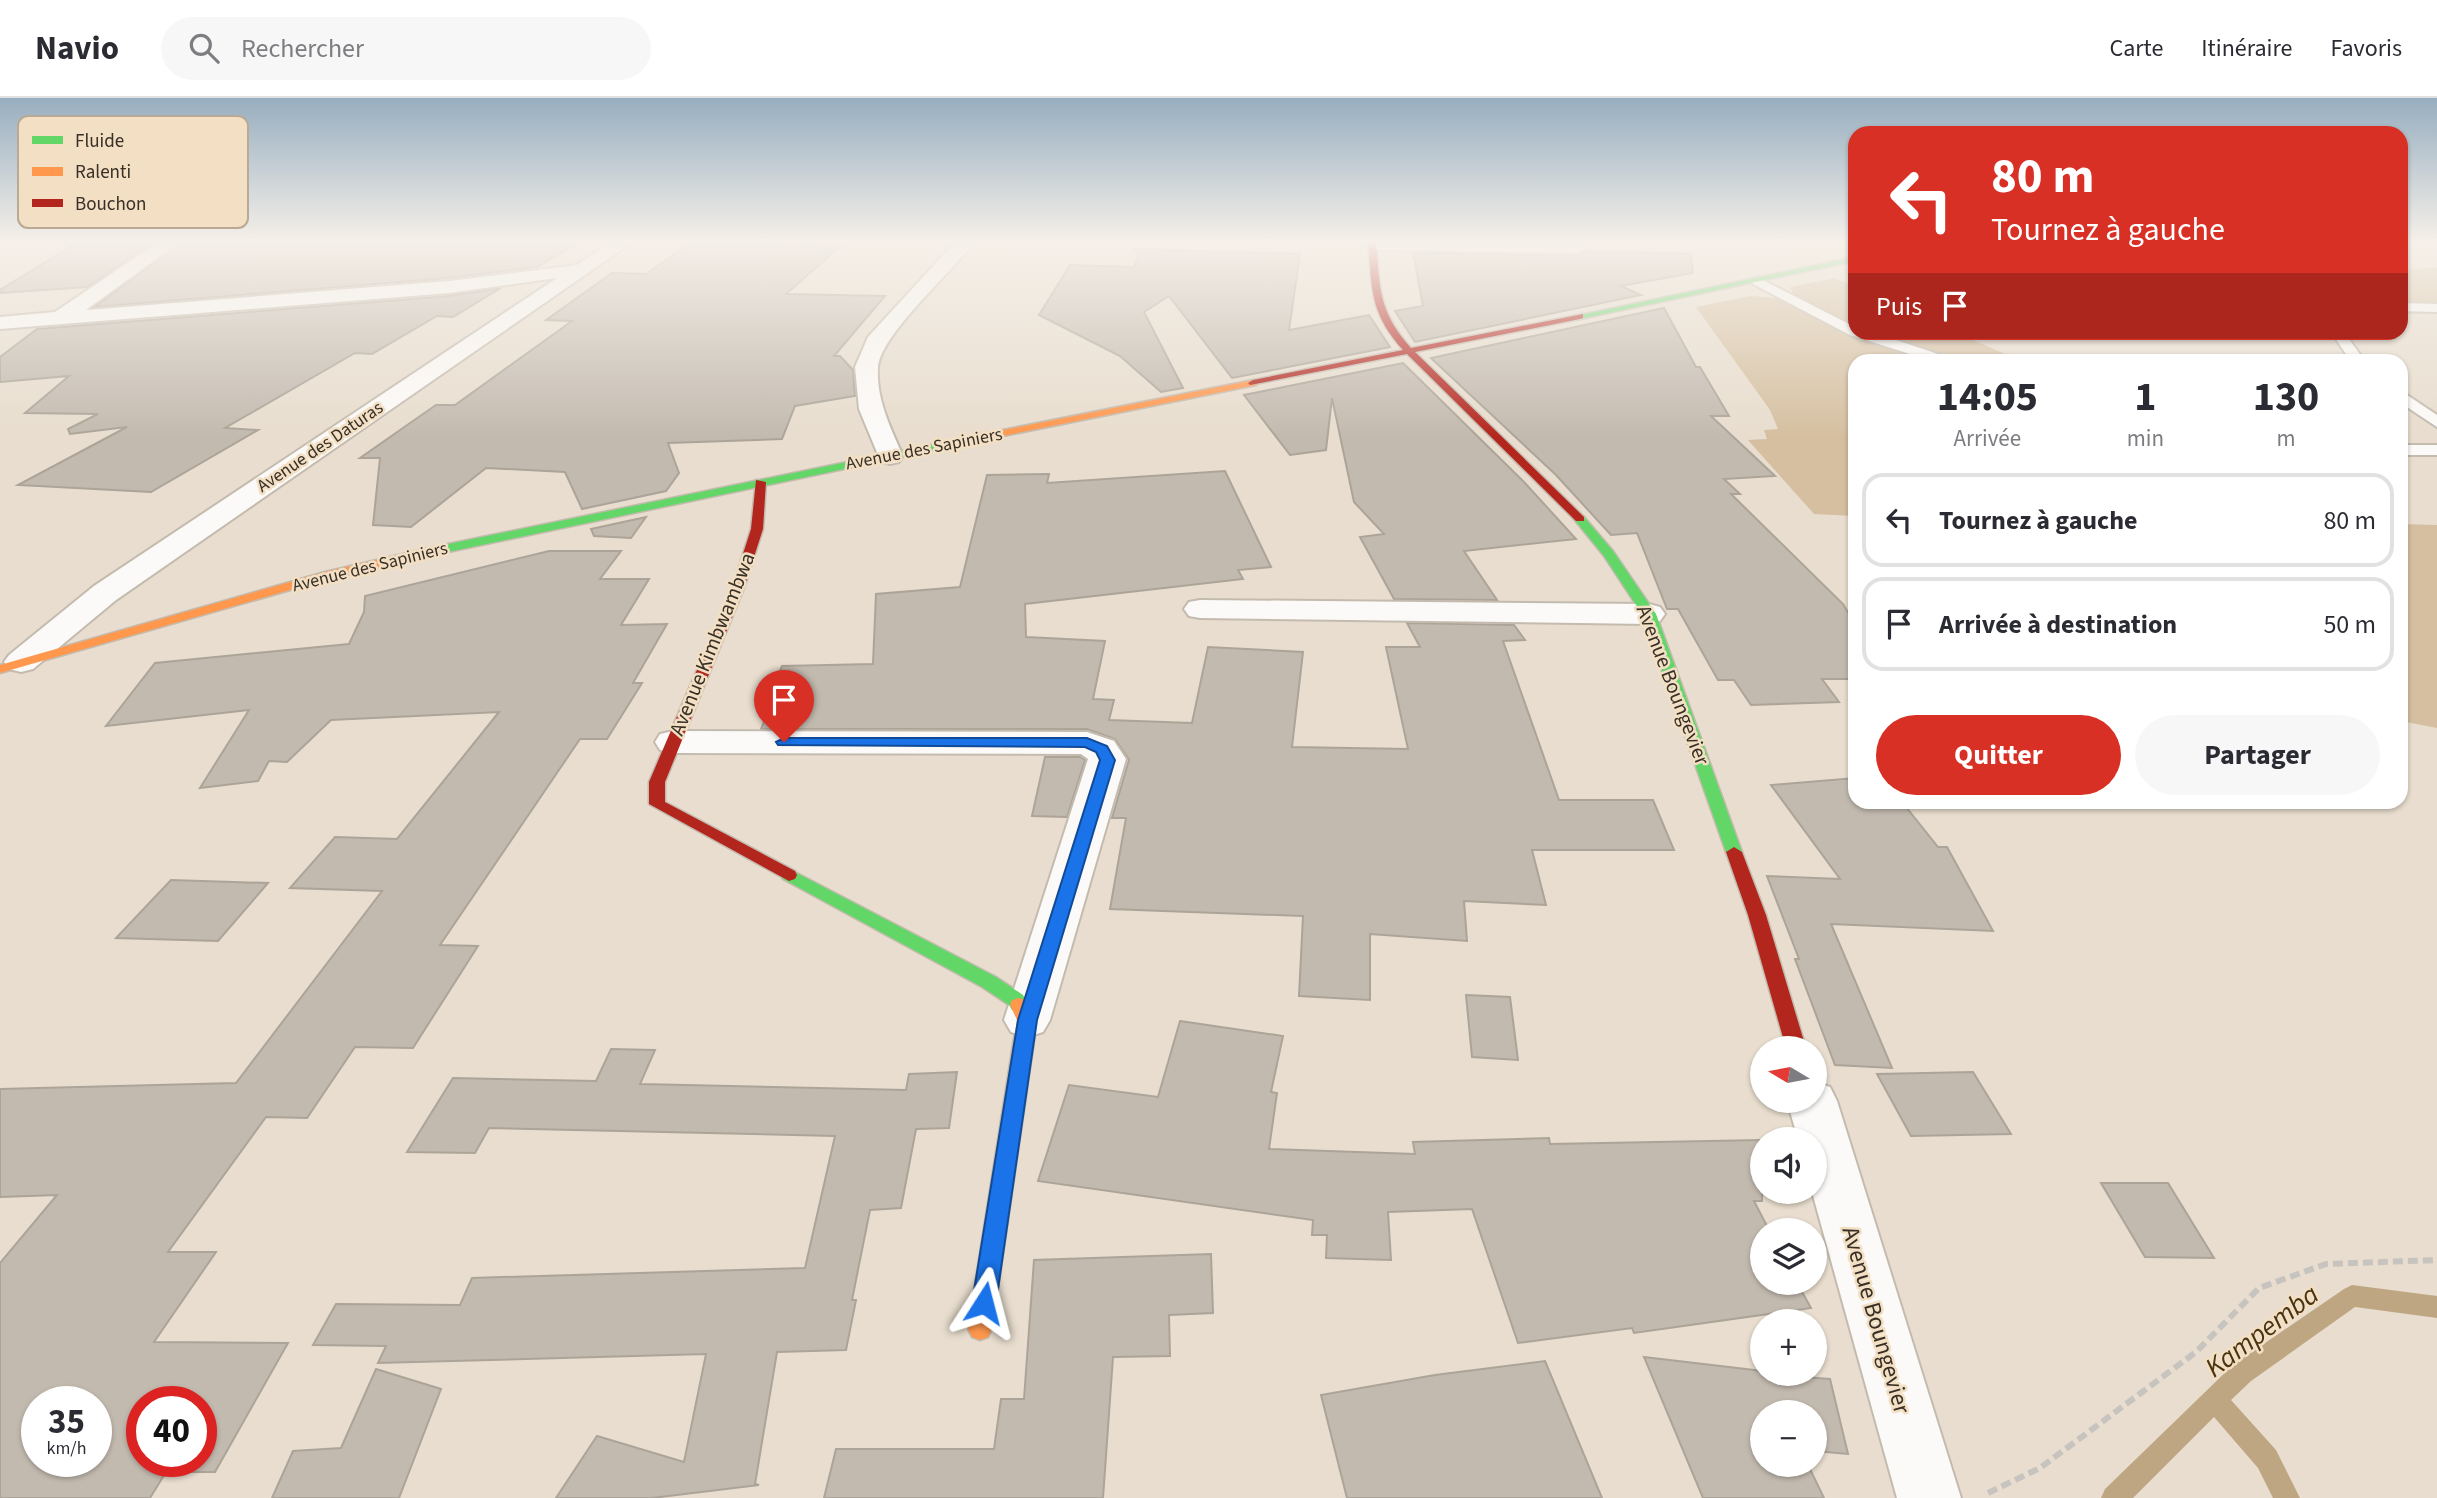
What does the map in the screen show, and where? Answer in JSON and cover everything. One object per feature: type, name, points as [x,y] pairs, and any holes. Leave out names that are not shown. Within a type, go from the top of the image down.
[{"type":"street","points":[[60,319],[78,306]]},
{"type":"street","points":[[0,323],[209,306]]},
{"type":"street","name":"Avenue des Daturas","points":[[11,665],[105,593],[526,306]]},
{"type":"street","points":[[890,456],[871,409],[866,367],[876,342],[908,306]]},
{"type":"street","name":"Avenue Boungevier","points":[[1379,306],[1384,320],[1410,352],[1561,499],[1632,583],[1649,614],[1757,915],[1792,1036]]},
{"type":"street","name":"Avenue des Sapiniers","points":[[11,665],[329,575],[760,482],[1633,306]]},
{"type":"street","name":"Avenue Kimbwambwa","points":[[760,482],[757,528],[738,588],[657,782],[657,804],[989,982],[1016,1000],[1027,1020]]},
{"type":"street","points":[[1200,609],[1649,614]]},
{"type":"street","points":[[673,742],[1087,743],[1101,749],[1107,760],[1027,1020],[980,1329]]},
{"type":"street","name":"Avenue Boungevier","points":[[1816,1113],[1929,1498]]},
{"type":"lane","points":[[1806,306],[1848,328]]},
{"type":"lane","points":[[2408,307],[2437,308]]},
{"type":"lane","points":[[1881,340],[1924,354]]},
{"type":"lane","points":[[2408,401],[2437,422]]},
{"type":"lane","points":[[2408,450],[2437,450]]},
{"type":"path","points":[[1978,1498],[2040,1468],[2174,1369],[2196,1352],[2259,1288],[2326,1264],[2437,1260]]},
{"type":"shaded area","points":[[1848,306],[1848,340],[1973,340],[2005,354],[1848,354],[1848,516],[1814,514],[1748,440],[1767,439],[1764,430],[1778,429],[1770,410],[1696,307]]},
{"type":"shaded area","points":[[2408,306],[2437,306],[2437,313],[2408,314]]},
{"type":"shaded area","points":[[2408,524],[2437,525],[2437,728],[2408,722]]},
{"type":"building","points":[[320,306],[471,306],[453,317],[437,316],[372,354],[355,353],[225,428],[258,430],[151,492],[18,485],[127,427],[70,434],[68,429],[98,414],[25,413],[69,376],[0,382],[0,357],[37,329]]},
{"type":"building","points":[[565,306],[876,306],[834,356],[840,356],[853,370],[855,396],[795,406],[782,439],[668,443],[679,473],[666,491],[582,509],[565,472],[486,468],[411,527],[373,525],[380,458],[360,458],[436,405],[455,405],[572,321],[546,320]]},
{"type":"building","points":[[1044,306],[1153,306],[1144,312],[1183,388],[1161,392],[1120,356],[1039,315]]},
{"type":"building","points":[[1177,306],[1292,306],[1289,330],[1369,315],[1390,347],[1232,378]]},
{"type":"building","points":[[1421,306],[1587,306],[1415,342],[1395,311]]},
{"type":"building","points":[[1664,308],[1696,367],[1700,367],[1729,416],[1711,416],[1775,476],[1724,479],[1740,494],[1731,494],[1843,604],[1848,612],[1848,679],[1822,679],[1839,702],[1751,705],[1734,680],[1718,680],[1678,609],[1667,609],[1637,533],[1611,535],[1556,475],[1431,358]]},
{"type":"building","points":[[1403,363],[1524,482],[1576,539],[1464,551],[1497,600],[1394,599],[1360,537],[1384,534],[1354,502],[1332,398],[1326,450],[1290,455],[1244,395]]},
{"type":"building","points":[[1225,471],[1271,567],[1238,570],[1243,579],[1025,604],[1026,637],[1105,641],[1093,699],[1114,700],[1109,720],[1192,723],[1208,647],[1303,652],[1292,747],[1408,749],[1386,647],[1420,647],[1407,623],[1514,625],[1525,640],[1503,641],[1559,800],[1653,800],[1674,850],[1532,850],[1546,905],[1464,901],[1467,941],[1370,934],[1370,1000],[1299,996],[1303,916],[1110,909],[1126,818],[1112,818],[1129,760],[1115,739],[1087,729],[761,729],[768,711],[763,711],[782,666],[873,664],[876,594],[960,587],[987,475],[1049,474],[1047,483]]},
{"type":"building","points":[[646,517],[631,538],[594,536],[591,529]]},
{"type":"building","points":[[549,551],[621,551],[600,579],[649,579],[621,625],[667,624],[633,683],[642,683],[607,739],[580,739],[440,945],[478,946],[413,1048],[355,1047],[307,1118],[266,1117],[168,1252],[216,1252],[154,1342],[288,1343],[217,1468],[217,1386],[126,1386],[126,1477],[163,1477],[150,1498],[0,1498],[0,1263],[57,1195],[0,1197],[0,1089],[236,1083],[382,891],[290,888],[335,837],[397,839],[499,712],[331,720],[287,762],[269,761],[258,781],[200,788],[249,710],[106,726],[155,663],[349,644],[364,612],[365,596]]},
{"type":"building","points":[[1045,757],[1080,757],[1085,760],[1067,817],[1032,816]]},
{"type":"building","points":[[1848,779],[1848,809],[1908,809],[1938,847],[1947,847],[1993,931],[1831,924],[1892,1068],[1835,1065],[1827,1036],[1824,1036],[1795,959],[1799,959],[1767,876],[1840,879],[1771,785]]},
{"type":"building","points":[[171,880],[268,883],[218,941],[116,938]]},
{"type":"building","points":[[1466,995],[1510,997],[1518,1060],[1472,1057]]},
{"type":"building","points":[[1180,1021],[1283,1036],[1271,1092],[1277,1093],[1269,1149],[1415,1154],[1413,1142],[1549,1138],[1550,1144],[1750,1140],[1750,1204],[1756,1204],[1763,1218],[1750,1218],[1750,1295],[1804,1295],[1811,1308],[1750,1309],[1750,1317],[1634,1333],[1632,1328],[1518,1343],[1472,1209],[1388,1212],[1391,1260],[1326,1258],[1327,1235],[1312,1235],[1313,1220],[1038,1181],[1069,1085],[1158,1097]]},
{"type":"building","points":[[611,1049],[655,1050],[640,1084],[906,1090],[909,1074],[957,1072],[949,1128],[916,1129],[901,1208],[870,1210],[852,1300],[856,1300],[846,1350],[777,1352],[755,1484],[759,1485],[652,1498],[556,1498],[597,1436],[684,1462],[706,1354],[378,1363],[386,1346],[313,1345],[336,1304],[460,1305],[472,1278],[805,1268],[835,1136],[489,1128],[475,1153],[407,1152],[453,1078],[596,1081]]},
{"type":"building","points":[[1973,1072],[2011,1134],[1911,1136],[1877,1074]]},
{"type":"building","points":[[2101,1183],[2168,1183],[2214,1258],[2145,1257]]},
{"type":"building","points":[[1211,1254],[1213,1313],[1169,1315],[1170,1356],[1113,1357],[1103,1498],[824,1498],[836,1449],[994,1449],[1001,1399],[1024,1399],[1034,1260]]},
{"type":"building","points":[[1644,1357],[1750,1370],[1750,1386],[1827,1386],[1827,1379],[1830,1379],[1848,1454],[1827,1452],[1827,1400],[1750,1400],[1750,1477],[1814,1477],[1824,1498],[1703,1498]]},
{"type":"building","points":[[1545,1361],[1602,1498],[1347,1498],[1321,1395],[1435,1375]]},
{"type":"building","points":[[376,1369],[441,1389],[399,1498],[272,1498],[293,1451],[341,1448]]},
{"type":"waterway","name":"Kampemba","points":[[2114,1498],[2242,1373],[2352,1296],[2437,1307]]},
{"type":"waterway","points":[[2215,1400],[2267,1459],[2287,1498]]},
{"type":"traffic: fast","points":[[1580,316],[1627,306]]},
{"type":"traffic: fast","points":[[429,552],[988,436]]},
{"type":"traffic: fast","points":[[1580,519],[1609,554],[1649,614],[1734,852]]},
{"type":"traffic: fast","points":[[789,875],[989,982],[1016,1000],[1019,1005]]},
{"type":"traffic: slow","points":[[988,436],[1253,383]]},
{"type":"traffic: slow","points":[[0,669],[329,575],[429,552]]},
{"type":"traffic: slow","points":[[980,1329],[1027,1020],[1019,1005]]},
{"type":"traffic: jam","points":[[1379,306],[1390,330],[1417,360],[1580,519]]},
{"type":"traffic: jam","points":[[1253,383],[1580,316]]},
{"type":"traffic: jam","points":[[760,482],[757,529],[738,588],[657,782],[657,804],[789,875]]},
{"type":"traffic: jam","points":[[1734,852],[1757,915],[1792,1036]]},
{"type":"route","points":[[784,742],[1087,743],[1101,749],[1107,760],[1027,1020],[984,1303]]}]
